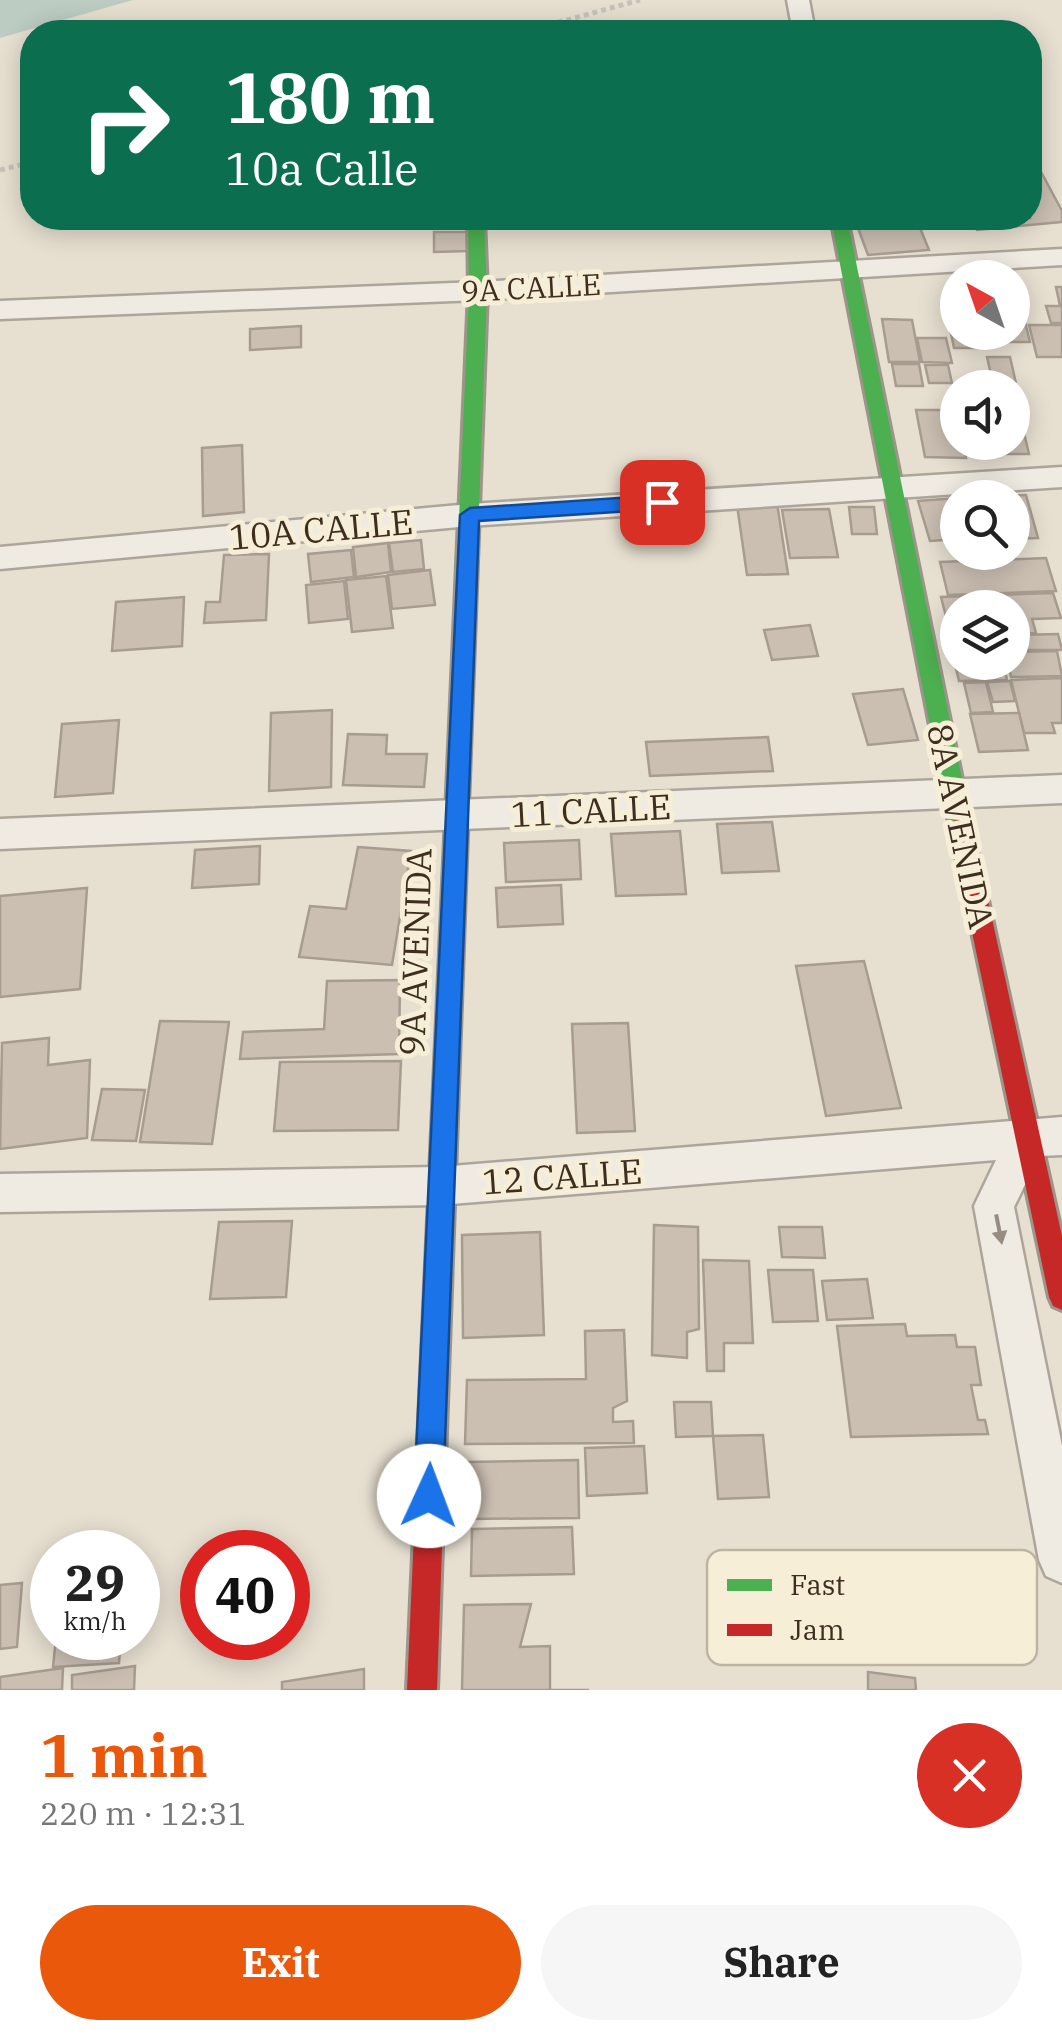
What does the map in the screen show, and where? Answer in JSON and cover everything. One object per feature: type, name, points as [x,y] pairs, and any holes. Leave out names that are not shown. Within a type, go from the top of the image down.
[{"type":"street","name":"9A AVENIDA","points":[[422,1690],[470,515],[478,291],[476,230]]},
{"type":"street","name":"8A AVENIDA","points":[[841,230],[953,793],[1044,1138],[1062,1297]]},
{"type":"street","name":"9A CALLE","points":[[0,310],[478,291],[1062,257]]},
{"type":"street","name":"10A CALLE","points":[[0,558],[470,515],[1062,477]]},
{"type":"street","name":"11 CALLE","points":[[0,834],[1062,789]]},
{"type":"street","name":"12 CALLE","points":[[0,1193],[440,1186],[1044,1138]]},
{"type":"street","points":[[1044,1138],[994,1206],[1062,1560]]},
{"type":"path","points":[[567,20],[640,0]]},
{"type":"shaded area","points":[[0,0],[133,0],[63,20],[20,20],[20,32],[0,38]]},
{"type":"building","points":[[1042,174],[1062,211],[1062,222],[1042,224]]},
{"type":"building","points":[[859,230],[921,230],[929,250],[868,255]]},
{"type":"building","points":[[434,232],[468,232],[468,251],[434,252]]},
{"type":"building","points":[[1056,287],[1062,287],[1062,323],[1051,323],[1046,306],[1060,306]]},
{"type":"building","points":[[882,319],[912,320],[920,362],[889,362]]},
{"type":"building","points":[[1030,325],[1062,325],[1062,357],[1037,357]]},
{"type":"building","points":[[301,326],[301,347],[250,350],[250,329]]},
{"type":"building","points":[[917,338],[940,338],[940,350],[949,350],[952,363],[922,362]]},
{"type":"building","points":[[987,357],[1010,357],[1013,370],[990,370]]},
{"type":"building","points":[[892,364],[919,364],[923,386],[896,386]]},
{"type":"building","points":[[925,365],[948,365],[949,370],[940,370],[940,383],[929,383]]},
{"type":"building","points":[[916,410],[940,410],[940,457],[925,457]]},
{"type":"building","points":[[242,445],[244,512],[203,516],[202,448]]},
{"type":"building","points":[[940,499],[940,540],[930,541],[918,501]]},
{"type":"building","points":[[777,503],[788,574],[747,575],[737,505]]},
{"type":"building","points":[[849,507],[874,507],[877,534],[852,534]]},
{"type":"building","points":[[829,509],[838,557],[790,558],[782,510]]},
{"type":"building","points":[[1030,509],[1038,538],[1030,538]]},
{"type":"building","points":[[421,540],[424,569],[393,572],[389,543]]},
{"type":"building","points":[[388,543],[391,572],[356,577],[353,547]]},
{"type":"building","points":[[351,550],[354,577],[311,582],[308,554]]},
{"type":"building","points":[[269,554],[266,620],[204,623],[206,602],[220,602],[224,555]]},
{"type":"building","points":[[1046,558],[1056,591],[947,590],[942,570],[1030,570],[1030,559]]},
{"type":"building","points":[[430,570],[435,605],[392,609],[388,575]]},
{"type":"building","points":[[386,576],[393,628],[352,632],[346,580]]},
{"type":"building","points":[[344,581],[348,619],[309,623],[306,585]]},
{"type":"building","points":[[1053,593],[1061,618],[1032,619],[1036,633],[1030,633],[1030,594]]},
{"type":"building","points":[[184,597],[182,646],[112,651],[116,602]]},
{"type":"building","points":[[810,625],[818,656],[772,660],[764,630]]},
{"type":"building","points":[[1058,634],[1062,650],[1030,650],[1030,635]]},
{"type":"building","points":[[1057,651],[1062,676],[1030,677],[1030,652]]},
{"type":"building","points":[[1062,678],[1062,723],[1052,723],[1055,733],[1024,733],[1011,680]]},
{"type":"building","points":[[1010,681],[1015,701],[993,702],[987,682]]},
{"type":"building","points":[[986,682],[993,712],[971,713],[964,683]]},
{"type":"building","points":[[903,689],[918,740],[868,745],[853,694]]},
{"type":"building","points":[[332,710],[331,787],[269,791],[271,713]]},
{"type":"building","points":[[1019,713],[1028,750],[979,752],[970,714]]},
{"type":"building","points":[[119,720],[113,793],[55,797],[62,724]]},
{"type":"building","points":[[348,734],[387,735],[386,754],[427,754],[424,787],[343,785]]},
{"type":"building","points":[[768,737],[773,771],[650,776],[646,742]]},
{"type":"building","points":[[772,822],[779,871],[722,873],[717,824]]},
{"type":"building","points":[[680,831],[686,894],[616,896],[611,834]]},
{"type":"building","points":[[579,840],[581,879],[506,882],[504,843]]},
{"type":"building","points":[[260,846],[259,884],[192,888],[195,850]]},
{"type":"building","points":[[358,847],[411,851],[392,965],[299,957],[310,906],[346,909]]},
{"type":"building","points":[[561,885],[563,924],[498,927],[496,888]]},
{"type":"building","points":[[87,888],[80,989],[0,997],[0,896]]},
{"type":"building","points":[[864,961],[901,1108],[826,1116],[796,966]]},
{"type":"building","points":[[400,980],[399,1054],[240,1059],[243,1032],[324,1029],[327,981]]},
{"type":"building","points":[[160,1021],[229,1022],[212,1144],[140,1142]]},
{"type":"building","points":[[628,1023],[635,1131],[577,1133],[572,1024]]},
{"type":"building","points":[[49,1038],[48,1065],[90,1060],[87,1138],[0,1149],[2,1043]]},
{"type":"building","points":[[401,1061],[398,1130],[274,1131],[280,1062]]},
{"type":"building","points":[[102,1089],[145,1090],[136,1141],[92,1140]]},
{"type":"building","points":[[292,1221],[286,1297],[210,1299],[219,1222]]},
{"type":"building","points":[[654,1225],[698,1227],[699,1329],[687,1332],[687,1358],[652,1355]]},
{"type":"building","points":[[779,1227],[822,1227],[825,1258],[782,1257]]},
{"type":"building","points":[[540,1232],[544,1335],[463,1338],[462,1235]]},
{"type":"building","points":[[703,1260],[749,1261],[753,1343],[724,1343],[724,1371],[707,1371]]},
{"type":"building","points":[[768,1270],[813,1270],[818,1321],[773,1322]]},
{"type":"building","points":[[867,1279],[873,1318],[827,1320],[822,1281]]},
{"type":"building","points":[[905,1324],[907,1336],[955,1335],[957,1347],[975,1347],[981,1385],[971,1385],[978,1420],[985,1420],[988,1434],[851,1437],[837,1326]]},
{"type":"building","points":[[624,1330],[627,1401],[613,1408],[613,1422],[633,1421],[634,1443],[465,1444],[467,1380],[586,1379],[585,1331]]},
{"type":"building","points":[[674,1402],[711,1402],[713,1436],[676,1437]]},
{"type":"building","points":[[763,1435],[769,1497],[718,1499],[713,1436]]},
{"type":"building","points":[[644,1446],[647,1493],[587,1496],[585,1448]]},
{"type":"building","points":[[578,1460],[579,1518],[466,1519],[467,1462]]},
{"type":"building","points":[[572,1527],[574,1574],[471,1576],[472,1529]]},
{"type":"building","points":[[22,1583],[17,1647],[0,1649],[0,1585]]},
{"type":"building","points":[[531,1604],[520,1647],[550,1646],[550,1690],[462,1690],[464,1605]]},
{"type":"building","points":[[54,1660],[119,1660],[119,1663],[53,1667]]},
{"type":"building","points":[[135,1666],[134,1690],[72,1690],[72,1675]]},
{"type":"building","points":[[63,1668],[62,1690],[0,1690],[0,1677]]},
{"type":"building","points":[[364,1669],[364,1690],[282,1690],[282,1682]]},
{"type":"building","points":[[868,1672],[915,1678],[916,1690],[868,1690]]},
{"type":"traffic: fast","points":[[455,861],[478,291],[476,230]]},
{"type":"traffic: fast","points":[[841,230],[961,828]]},
{"type":"traffic: jam","points":[[961,828],[1062,1297]]},
{"type":"traffic: jam","points":[[422,1690],[455,861]]},
{"type":"route","points":[[429,1496],[442,1112],[470,515],[662,502]]}]
